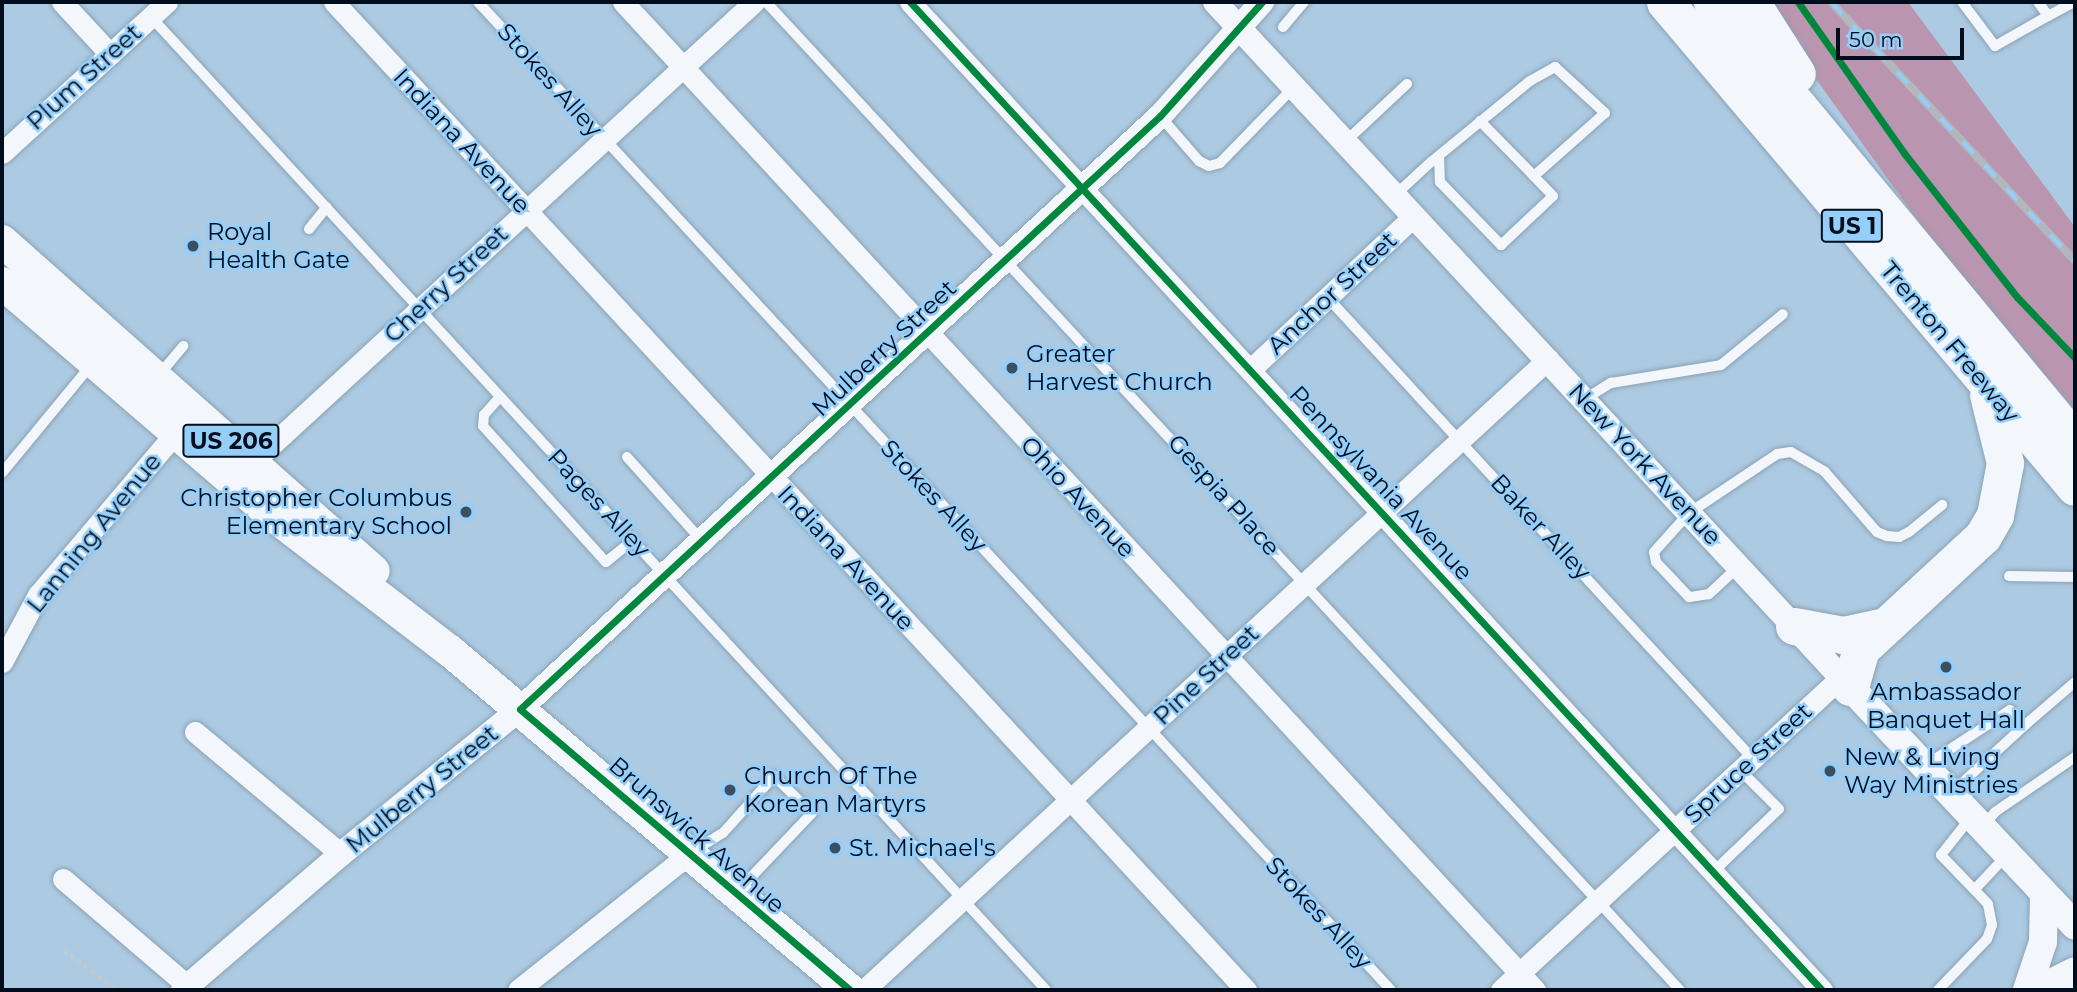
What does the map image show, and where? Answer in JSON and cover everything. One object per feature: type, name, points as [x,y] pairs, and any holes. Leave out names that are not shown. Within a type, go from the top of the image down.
[{"type":"highway","name":"Trenton Freeway","points":[[1665,2],[1982,381],[2075,487]]},
{"type":"highway","name":"Trenton Freeway","points":[[1712,2],[1868,187],[1926,263],[2075,441]]},
{"type":"highway","points":[[1751,2],[1926,263]]},
{"type":"highway","points":[[1846,682],[1861,649],[1881,627],[1983,536],[1995,514],[2005,463],[1991,402],[1982,381]]},
{"type":"highway","points":[[1794,626],[1843,635],[1881,627]]},
{"type":"main road","name":"Brunswick Avenue","points":[[2,241],[157,377],[185,422]]},
{"type":"main road","name":"Brunswick Avenue","points":[[2,283],[93,363],[185,422],[419,614],[450,651],[850,990]]},
{"type":"main road","name":"New York Avenue","points":[[1846,682],[2075,926]]},
{"type":"main road","points":[[2044,896],[2043,942],[2049,984]]},
{"type":"street","points":[[62,2],[110,54]]},
{"type":"street","name":"Plum Street","points":[[2,153],[167,2]]},
{"type":"street","name":"Indiana Avenue","points":[[334,2],[1246,990]]},
{"type":"street","name":"Ohio Avenue","points":[[623,2],[1535,990]]},
{"type":"street","name":"Cherry Street","points":[[246,474],[419,309],[754,2]]},
{"type":"street","name":"Pennsylvania Avenue","points":[[910,2],[1822,990]]},
{"type":"street","name":"New York Avenue","points":[[1215,2],[1846,682]]},
{"type":"street","name":"Mulberry Street","points":[[186,988],[341,854],[520,709],[773,478],[1160,116],[1262,2]]},
{"type":"street","name":"Anchor Street","points":[[1251,369],[1414,216]]},
{"type":"street","name":"Pine Street","points":[[864,990],[1548,359]]},
{"type":"street","name":"Lanning Avenue","points":[[2,662],[38,595],[185,422]]},
{"type":"street","name":"Spruce Street","points":[[1501,990],[1747,764],[1846,682]]},
{"type":"street","points":[[195,732],[341,854]]},
{"type":"street","points":[[518,990],[690,853]]},
{"type":"street","points":[[63,879],[186,988]]},
{"type":"lane","name":"Stokes Alley","points":[[478,2],[1391,990]]},
{"type":"lane","name":"Gespia Place","points":[[766,2],[1680,990]]},
{"type":"lane","points":[[1283,27],[1304,2]]},
{"type":"lane","points":[[1962,2],[1994,46],[2074,2]]},
{"type":"lane","points":[[2038,2],[2048,16]]},
{"type":"lane","name":"Pages Alley","points":[[151,17],[1046,990]]},
{"type":"lane","points":[[1394,196],[1530,80],[1555,67],[1605,113],[1534,176]]},
{"type":"lane","points":[[1345,142],[1407,84]]},
{"type":"lane","points":[[1160,116],[1199,161],[1209,166],[1220,163],[1295,86]]},
{"type":"lane","points":[[1439,156],[1440,182],[1501,244],[1553,196],[1480,121]]},
{"type":"lane","points":[[309,229],[327,207]]},
{"type":"lane","name":"Baker Alley","points":[[1327,298],[1460,440],[1747,764],[1779,808],[1713,872]]},
{"type":"lane","points":[[1585,399],[1611,383],[1721,365],[1783,314]]},
{"type":"lane","points":[[157,377],[183,346]]},
{"type":"lane","points":[[2,473],[93,363]]},
{"type":"lane","points":[[500,397],[484,415],[483,426],[606,562],[633,540]]},
{"type":"lane","points":[[1739,566],[1709,594],[1689,597],[1656,562],[1654,552],[1689,513],[1764,459],[1791,452],[1825,472],[1877,532],[1887,536],[1909,531],[1942,505]]},
{"type":"lane","points":[[626,457],[702,542]]},
{"type":"lane","points":[[2010,576],[2075,577]]},
{"type":"lane","points":[[1950,794],[2075,682]]},
{"type":"lane","points":[[1924,766],[2010,710],[2025,725]]},
{"type":"lane","points":[[1938,990],[1987,939],[1992,925],[1988,904],[1976,888],[1941,855],[1976,822],[2075,757]]},
{"type":"lane","points":[[690,853],[723,833],[774,776],[812,813],[735,893]]},
{"type":"lane","points":[[1976,888],[2007,855]]},
{"type":"path","points":[[64,950],[116,990]]},
{"type":"shaded area","points":[[1768,2],[1908,2],[2075,227],[2075,410],[1956,274],[1811,72]]},
{"type":"railway","points":[[1831,2],[2075,261]]},
{"type":"cycle path","points":[[910,2],[1822,990]]},
{"type":"cycle path","points":[[850,990],[520,709],[1160,116],[1262,2]]},
{"type":"cycle path","points":[[1798,2],[1904,153],[2017,297],[2075,358]]},
{"type":"place","name":"Royal Health Gate","points":[[193,246]]},
{"type":"place","name":"Greater Harvest Church","points":[[1012,368]]},
{"type":"place","name":"Christopher Columbus Elementary School","points":[[466,512]]},
{"type":"place","name":"Ambassador Banquet Hall","points":[[1946,667]]},
{"type":"place","name":"New & Living Way Ministries","points":[[1830,771]]},
{"type":"place","name":"Church Of The Korean Martyrs","points":[[730,790]]},
{"type":"place","name":"St. Michael's","points":[[835,848]]}]
